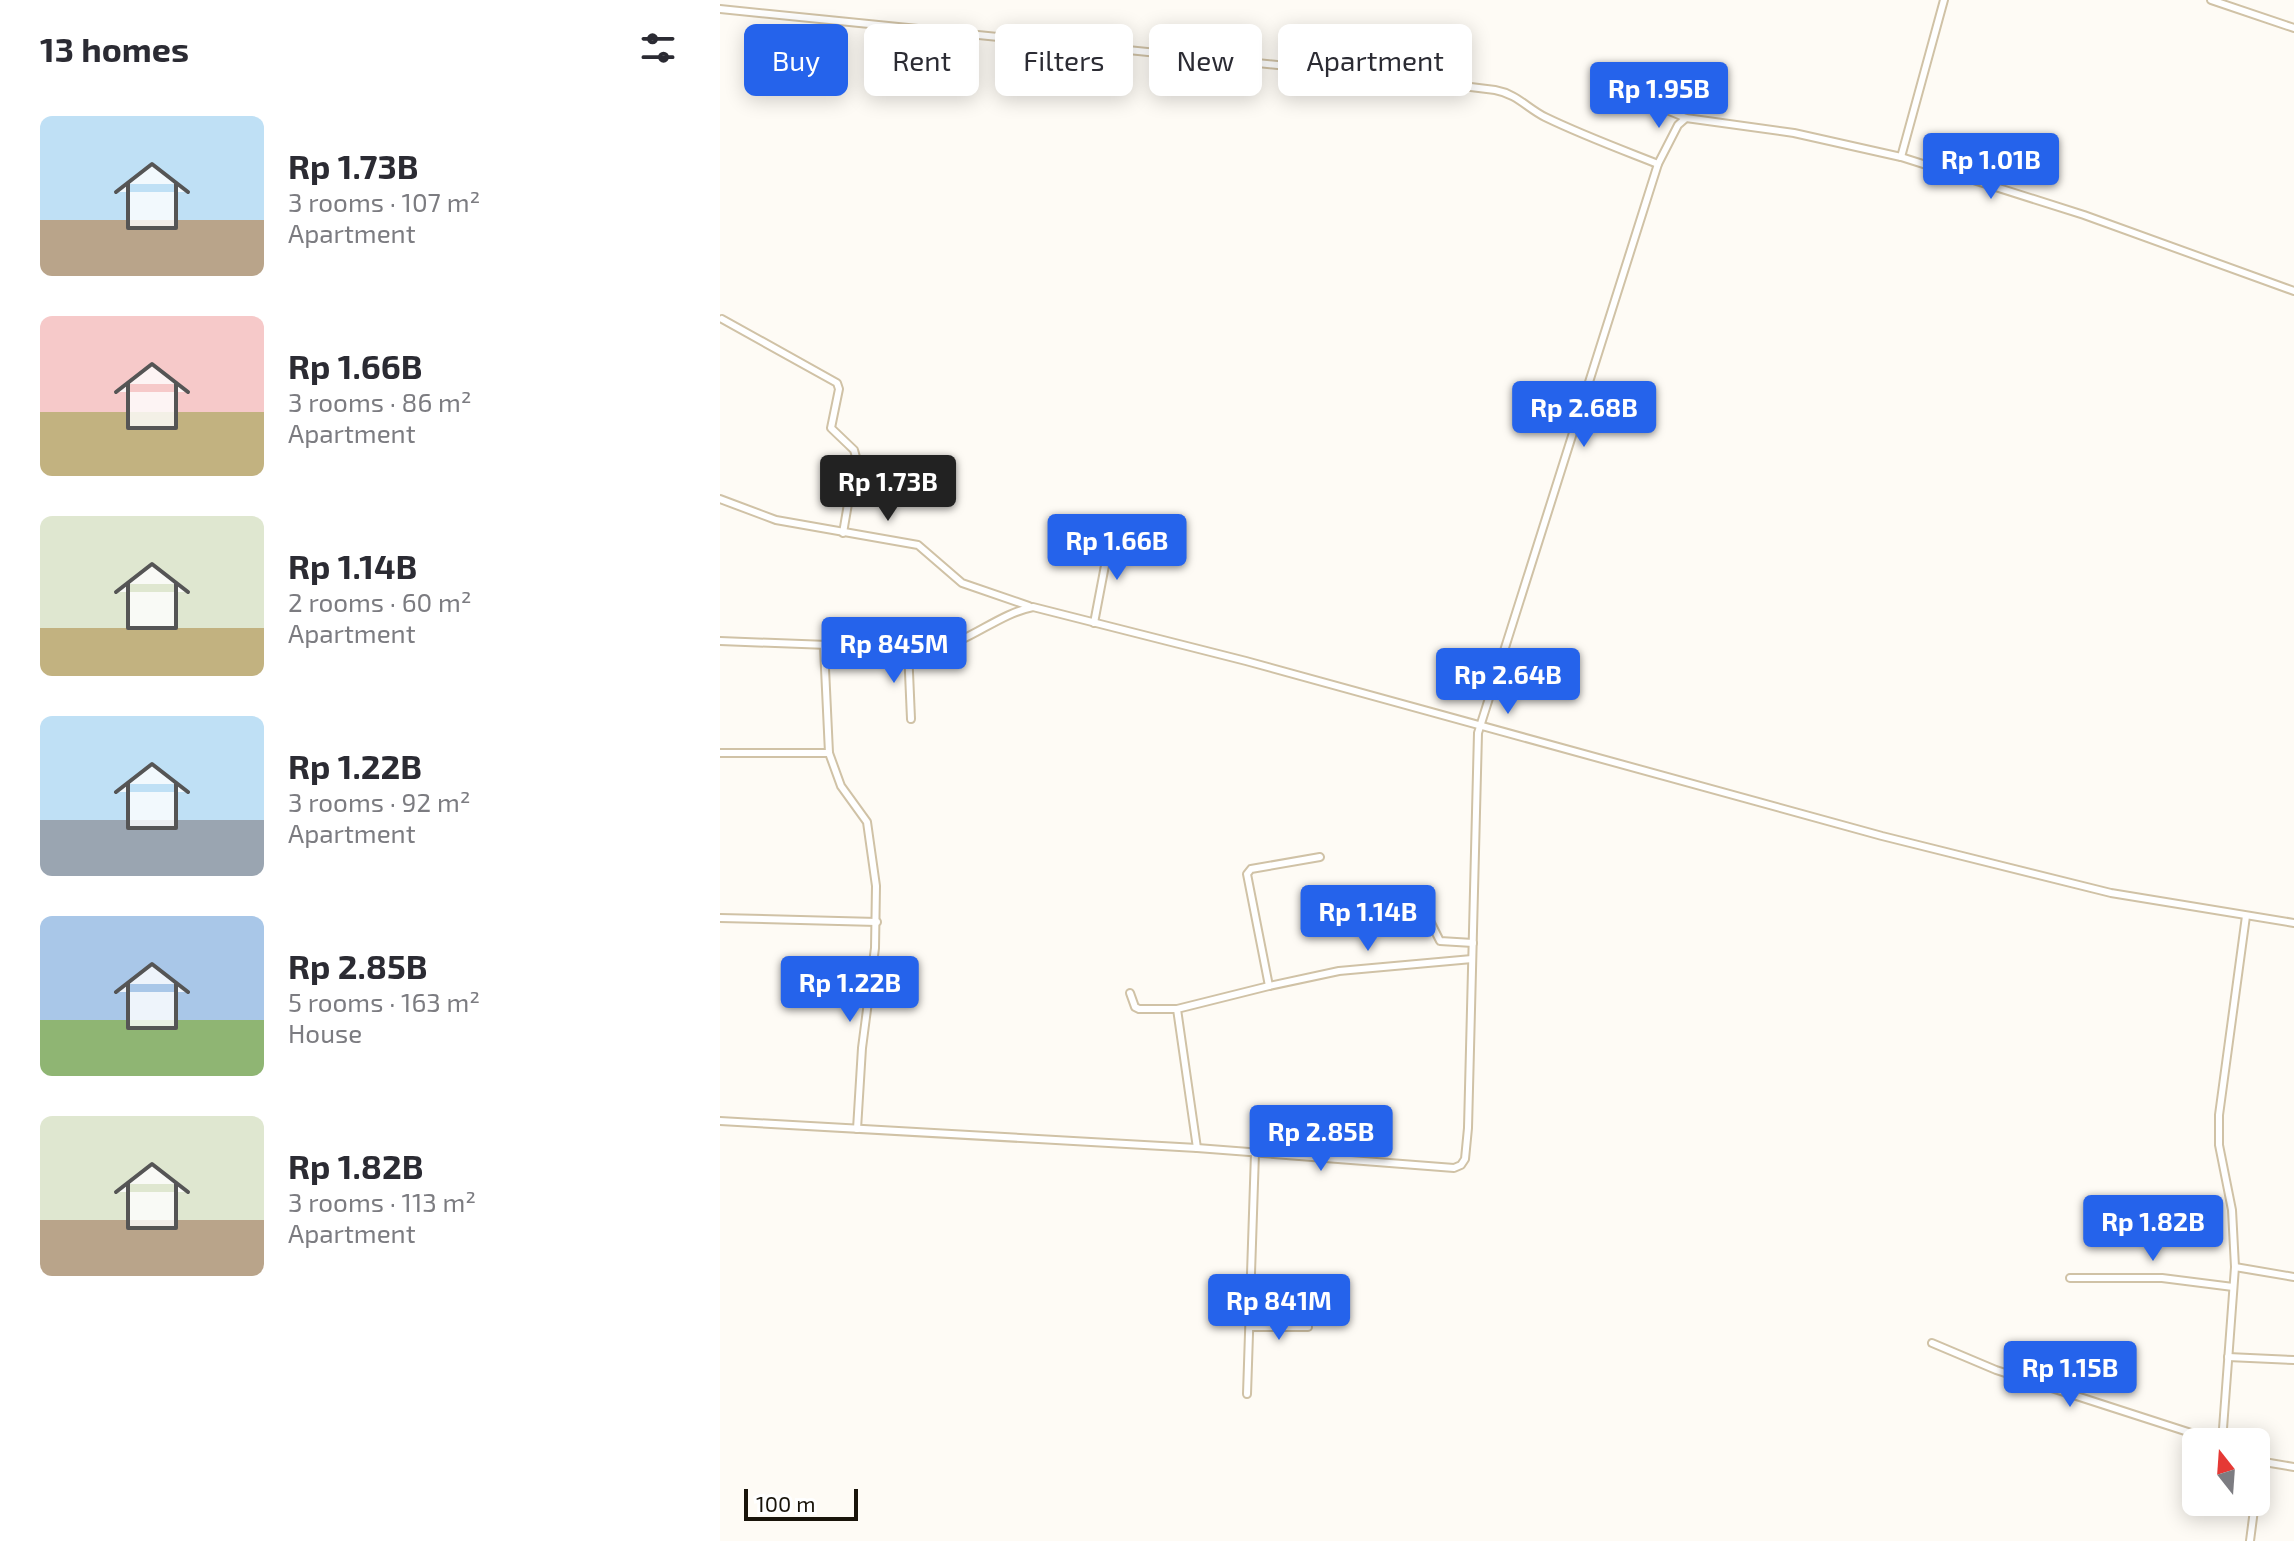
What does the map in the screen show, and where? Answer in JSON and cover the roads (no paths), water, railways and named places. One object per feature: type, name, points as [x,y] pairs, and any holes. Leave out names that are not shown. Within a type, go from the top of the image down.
[{"type":"street","points":[[1901,157],[1944,0]]},
{"type":"street","points":[[2211,0],[2294,28]]},
{"type":"street","points":[[720,9],[1357,73],[1495,90],[1517,96],[1537,113],[1571,129],[1658,164]]},
{"type":"street","points":[[1648,90],[1657,106],[1686,118],[1794,133],[1901,157],[2084,215],[2294,291]]},
{"type":"street","points":[[720,1121],[1197,1148],[1444,1167],[1461,1165],[1465,1159],[1468,1128],[1480,724],[1658,164],[1678,125],[1686,118]]},
{"type":"street","points":[[722,319],[837,383],[839,389],[831,428],[854,450],[856,457],[843,533]]},
{"type":"street","points":[[720,499],[776,520],[918,545],[962,583],[1033,607],[1480,724],[1896,839],[2111,893],[2294,923]]},
{"type":"street","points":[[1094,623],[1111,534]]},
{"type":"street","points":[[720,641],[908,649],[946,646],[1033,607]]},
{"type":"street","points":[[824,647],[829,753],[841,786],[867,822],[876,886],[877,922],[862,1048],[857,1129]]},
{"type":"street","points":[[908,649],[911,719]]},
{"type":"street","points":[[720,753],[829,753]]},
{"type":"street","points":[[1269,986],[1247,874],[1251,869],[1320,857]]},
{"type":"street","points":[[2222,1428],[2235,1267],[2232,1210],[2219,1145],[2219,1115],[2246,916]]},
{"type":"street","points":[[720,918],[877,922]]},
{"type":"street","points":[[1430,921],[1440,941],[1473,943]]},
{"type":"street","points":[[1130,993],[1135,1007],[1139,1009],[1177,1009],[1339,971],[1472,959]]},
{"type":"street","points":[[1177,1009],[1197,1148]]},
{"type":"street","points":[[1247,1394],[1255,1153]]},
{"type":"street","points":[[2235,1267],[2294,1277]]},
{"type":"street","points":[[2070,1278],[2162,1278],[2233,1287]]},
{"type":"street","points":[[1250,1327],[1308,1327]]},
{"type":"street","points":[[1932,1343],[1996,1370],[2182,1430]]},
{"type":"street","points":[[2228,1357],[2294,1360]]},
{"type":"street","points":[[2270,1462],[2294,1467]]},
{"type":"street","points":[[2250,1541],[2253,1516]]}]
